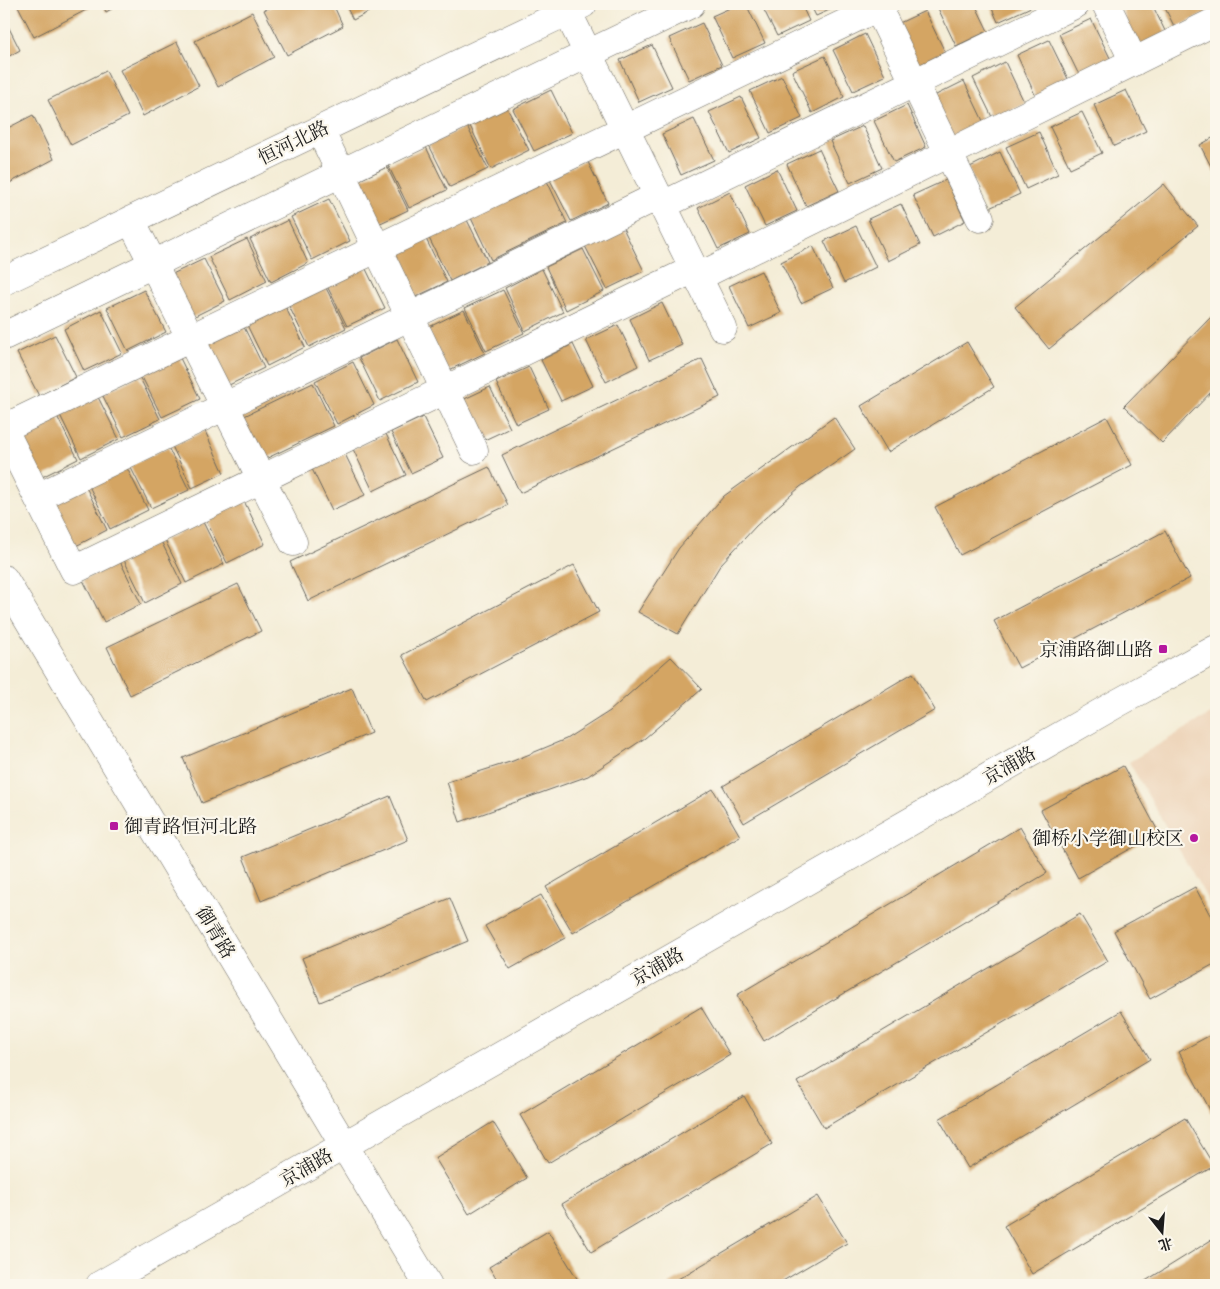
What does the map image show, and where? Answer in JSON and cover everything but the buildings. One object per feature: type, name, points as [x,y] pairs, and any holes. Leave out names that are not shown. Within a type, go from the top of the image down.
[{"type":"street","points":[[4,336],[691,4]]},
{"type":"street","points":[[38,497],[410,317],[661,201],[1076,4]]},
{"type":"street","points":[[1106,4],[1134,62]]},
{"type":"street","points":[[980,218],[948,153],[914,82],[879,5],[4,429],[74,570],[445,390],[948,153],[1216,21]]},
{"type":"street","points":[[575,8],[588,53],[723,328]]},
{"type":"street","name":"恒河北路","points":[[4,281],[575,8]]},
{"type":"street","points":[[320,130],[474,450]]},
{"type":"street","points":[[131,220],[292,542]]},
{"type":"street","name":"御青路","points":[[4,579],[428,1285]]},
{"type":"street","name":"京浦路","points":[[100,1285],[1107,709],[1216,649]]},
{"type":"shaded area","name":"御桥小学御山校区","points":[[1216,711],[1216,914],[1129,762]]},
{"type":"place","name":"京浦路御山路","points":[[1163,649]]},
{"type":"place","name":"御青路恒河北路","points":[[114,826]]},
{"type":"place","name":"御桥小学御山校区","points":[[1194,838]]}]
